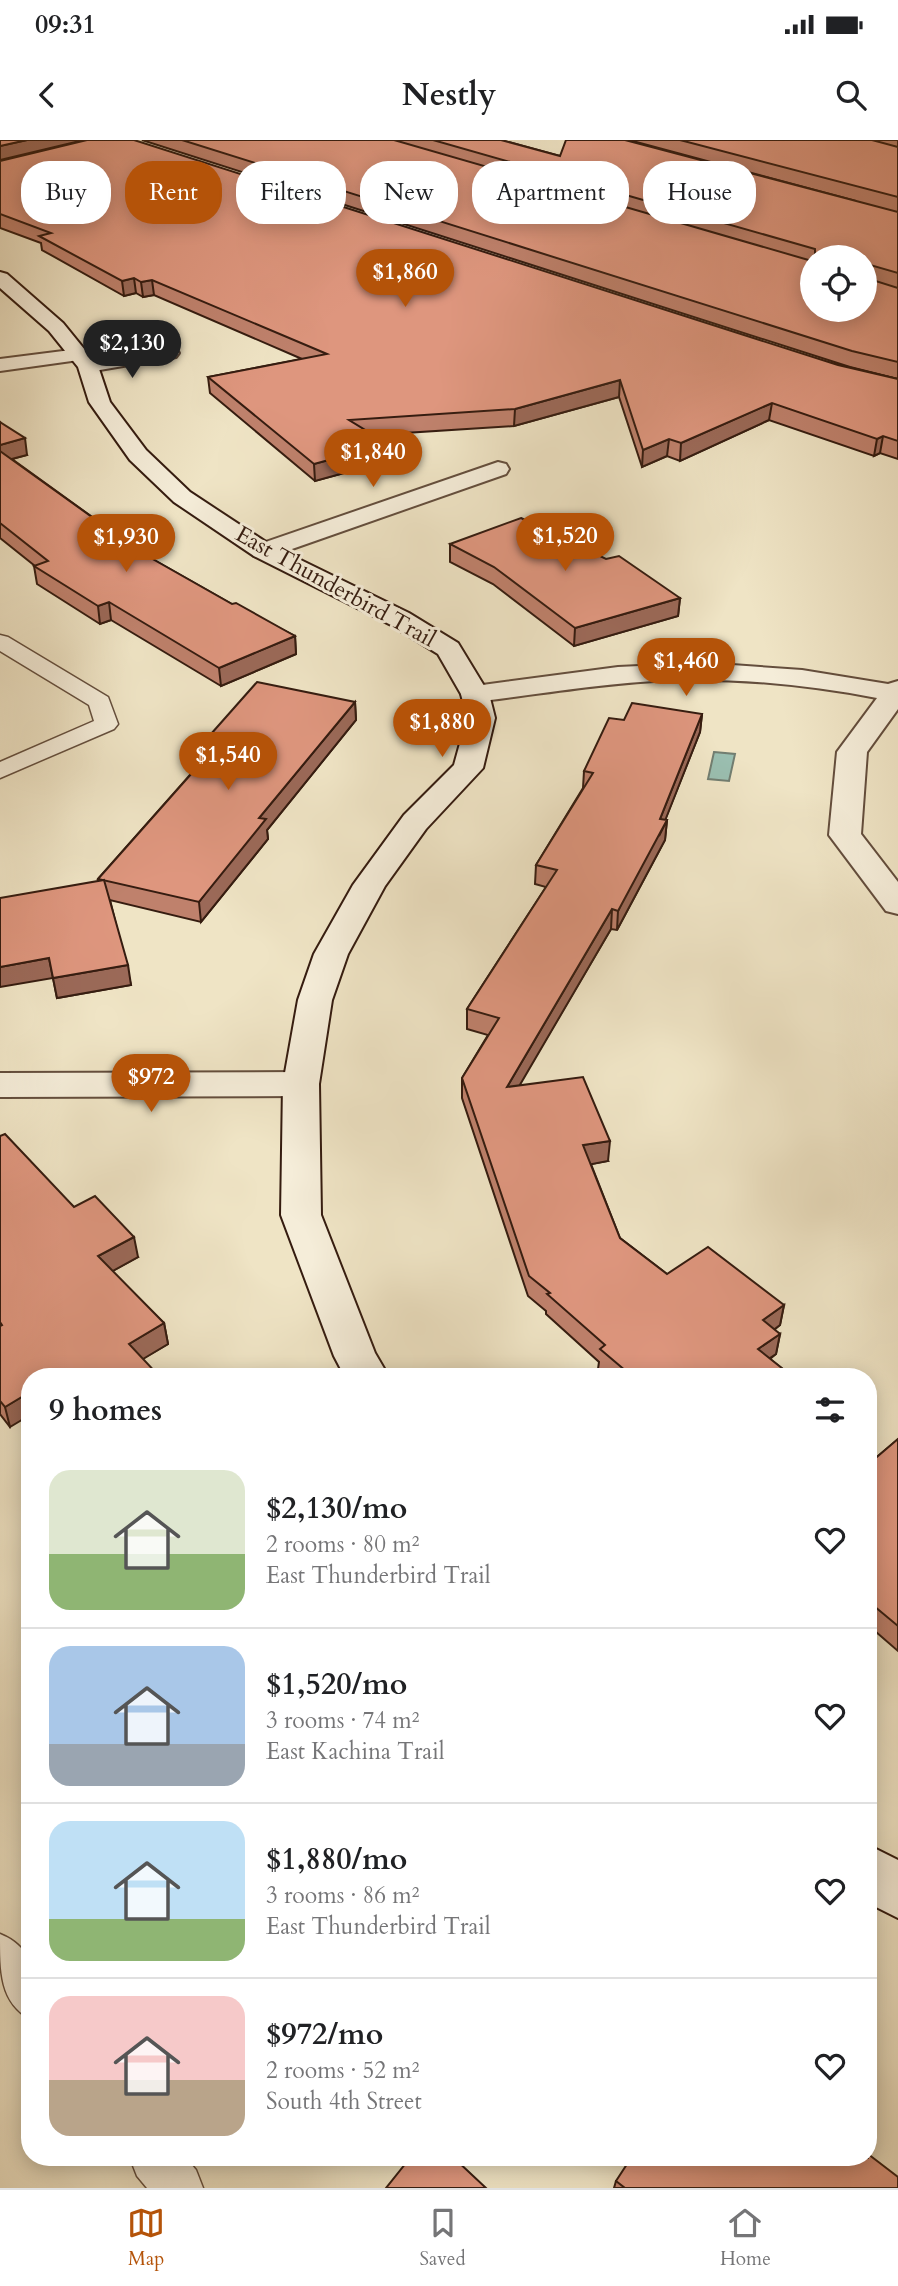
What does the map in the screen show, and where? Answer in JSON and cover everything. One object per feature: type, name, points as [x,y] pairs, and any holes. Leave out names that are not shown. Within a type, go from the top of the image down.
[{"type":"street","name":"East Thunderbird Trail","points":[[0,278],[56,327],[84,360],[100,402],[138,455],[181,496],[263,551],[400,619],[450,649],[475,694],[481,718],[468,768],[415,822],[369,885],[331,954],[314,1000],[301,1084],[301,1214],[362,1368]]},
{"type":"street","points":[[0,365],[169,354]]},
{"type":"street","points":[[263,551],[498,469]]},
{"type":"street","points":[[475,694],[639,674],[753,673],[804,677],[897,692],[852,752],[845,835],[898,904]]},
{"type":"street","points":[[0,1086],[301,1084]]},
{"type":"street","points":[[877,1878],[898,1891]]},
{"type":"lane","points":[[0,642],[100,702],[106,724],[0,771]]},
{"type":"lane","points":[[0,1957],[21,1984]]},
{"type":"lane","points":[[161,2166],[178,2188]]},
{"type":"shaded area","points":[[714,752],[735,754],[729,781],[708,779]]},
{"type":"building","points":[[0,140],[27,140],[0,146]]},
{"type":"building","points":[[87,140],[134,140],[200,161],[125,161],[125,224],[222,224],[222,168],[236,173],[236,224],[346,224],[346,208],[360,212],[360,224],[397,224],[838,365],[898,379],[898,441],[883,436],[877,439],[772,403],[681,443],[669,439],[643,450],[620,380],[515,409],[349,420],[388,444],[314,464],[208,377],[327,354],[152,280],[141,282],[134,278],[122,281],[39,236],[51,233],[27,224],[111,224],[111,161],[21,161],[21,222],[0,214],[0,161]]},
{"type":"building","points":[[182,140],[394,140],[472,163],[472,224],[629,224],[629,208],[643,212],[643,224],[684,224],[800,258],[800,322],[877,322],[877,281],[898,288],[898,362],[852,351],[449,224],[458,224],[458,161],[360,161],[360,196],[346,192],[346,161],[249,161]]},
{"type":"building","points":[[433,140],[501,140],[560,156],[566,140],[625,140],[705,161],[643,161],[643,200],[629,196],[629,161],[507,161]]},
{"type":"building","points":[[680,140],[872,140],[898,147],[898,197]]},
{"type":"building","points":[[756,175],[898,212],[898,273],[877,267],[877,245],[801,245],[727,224],[756,224]]},
{"type":"building","points":[[0,422],[25,438],[0,445]]},
{"type":"building","points":[[0,451],[142,553],[295,636],[219,668],[109,602],[98,606],[34,566],[48,561],[0,523]]},
{"type":"building","points":[[521,518],[606,559],[619,556],[680,598],[575,628],[494,567],[450,544]]},
{"type":"building","points":[[257,682],[355,702],[259,818],[266,819],[199,902],[98,879],[224,737],[211,734]]},
{"type":"building","points":[[632,703],[702,714],[660,819],[667,820],[618,911],[612,909],[507,1087],[583,1077],[610,1141],[583,1145],[620,1238],[667,1274],[708,1247],[784,1305],[763,1320],[780,1334],[758,1349],[782,1368],[622,1368],[600,1349],[605,1345],[529,1276],[462,1078],[499,1018],[467,1009],[557,870],[536,865],[593,773],[584,771],[609,718],[624,720]]},
{"type":"building","points":[[104,880],[128,965],[53,978],[49,958],[0,967],[0,898]]},
{"type":"building","points":[[5,1134],[74,1207],[95,1196],[134,1237],[98,1256],[164,1323],[129,1344],[152,1368],[21,1368],[21,1397],[5,1407],[0,1401],[0,1136]]},
{"type":"building","points":[[898,1439],[898,1626],[877,1608],[877,1457]]},
{"type":"building","points":[[877,2161],[898,2177],[898,2188],[625,2188],[616,2181],[626,2166],[877,2166]]},
{"type":"building","points":[[404,2166],[463,2166],[486,2188],[386,2188]]}]
